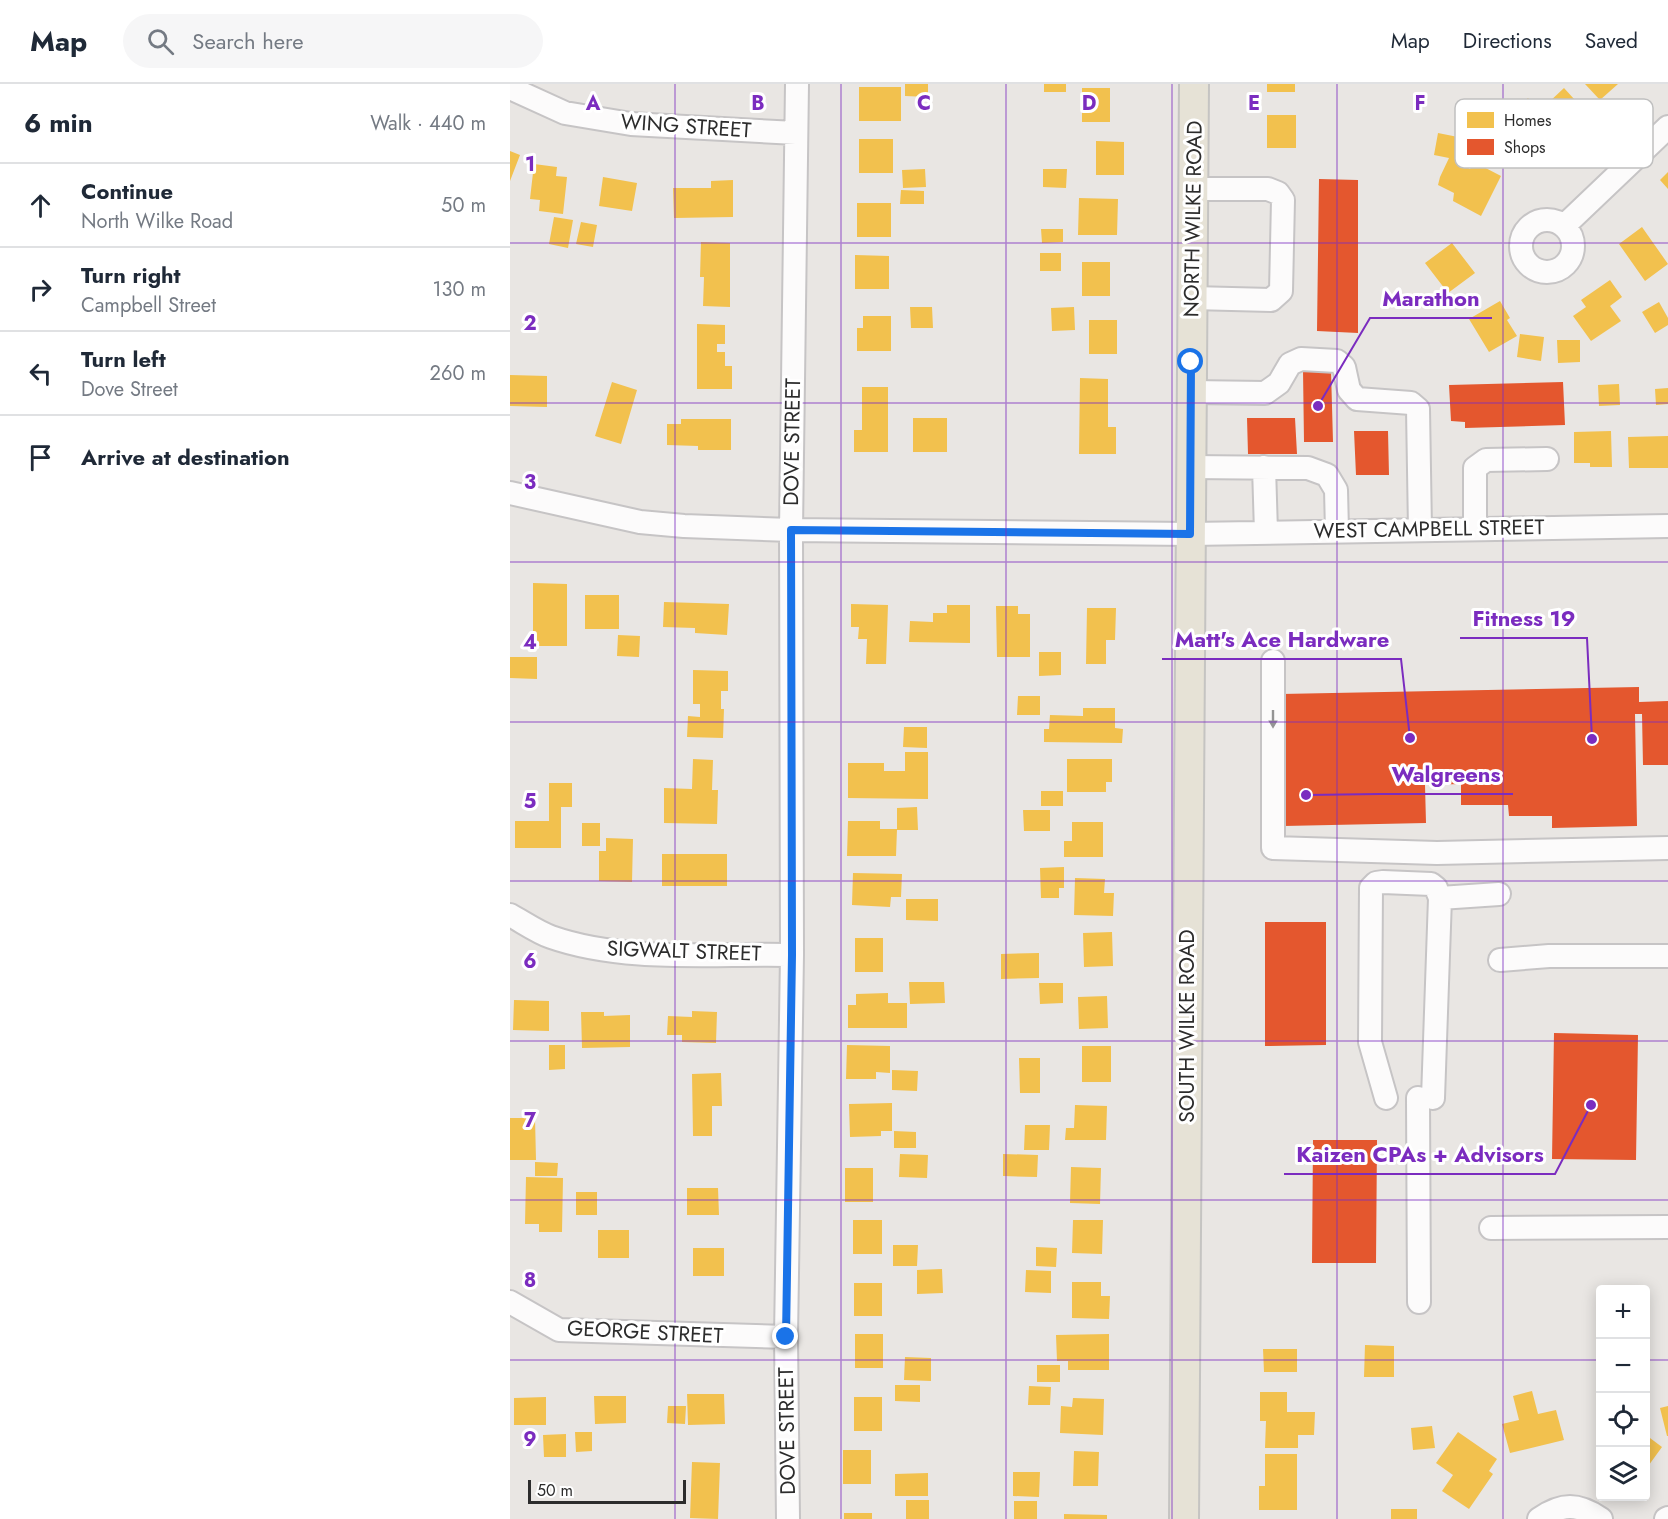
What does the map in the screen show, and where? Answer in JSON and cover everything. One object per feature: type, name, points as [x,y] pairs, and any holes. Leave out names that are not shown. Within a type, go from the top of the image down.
[{"type":"main road","name":"NORTH WILKE ROAD","points":[[1190,534],[1194,84]]},
{"type":"main road","name":"SOUTH WILKE ROAD","points":[[1184,1519],[1190,534]]},
{"type":"street","name":"DOVE STREET","points":[[788,1519],[786,1337],[792,955],[791,530],[796,84]]},
{"type":"street","name":"WING STREET","points":[[510,88],[565,113],[631,124],[796,133]]},
{"type":"street","points":[[1653,141],[1668,127]]},
{"type":"street","points":[[1564,226],[1625,168]]},
{"type":"street","points":[[1192,297],[1271,300],[1281,291],[1283,200],[1278,193],[1268,189],[1193,189]]},
{"type":"street","points":[[1191,392],[1265,393],[1279,383],[1290,364],[1301,359],[1337,361],[1344,367],[1349,390],[1357,399],[1411,403],[1418,409],[1420,530]]},
{"type":"street","points":[[1475,529],[1475,468],[1486,460],[1547,459]]},
{"type":"street","points":[[1190,467],[1308,468],[1327,475],[1336,490],[1337,531]]},
{"type":"street","points":[[1264,467],[1266,532]]},
{"type":"street","name":"WEST CAMPBELL STREET","points":[[510,493],[640,522],[791,530],[1190,534],[1668,526]]},
{"type":"street","points":[[1273,661],[1273,848],[1437,853],[1668,849]]},
{"type":"street","points":[[1386,1098],[1370,1042],[1371,888],[1376,883],[1383,882],[1431,884],[1436,888],[1440,898],[1425,1098],[1419,1302]]},
{"type":"street","points":[[1440,898],[1499,894]]},
{"type":"street","name":"SIGWALT STREET","points":[[510,915],[549,936],[622,953],[792,955]]},
{"type":"street","points":[[1500,960],[1549,956],[1668,956]]},
{"type":"street","points":[[1491,1228],[1668,1227]]},
{"type":"street","name":"GEORGE STREET","points":[[510,1302],[560,1330],[786,1337]]},
{"type":"street","points":[[1539,1519],[1553,1509],[1570,1506],[1601,1519]]},
{"type":"building: Homes","points":[[905,84],[928,84],[928,97],[905,96]]},
{"type":"building: Homes","points":[[1044,84],[1066,84],[1066,92],[1044,92]]},
{"type":"building: Homes","points":[[1267,84],[1295,84],[1295,92],[1267,92]]},
{"type":"building: Homes","points":[[1585,84],[1618,84],[1601,99]]},
{"type":"building: Homes","points":[[859,87],[901,87],[901,121],[859,121]]},
{"type":"building: Homes","points":[[1082,88],[1110,88],[1110,122],[1082,122]]},
{"type":"building: Homes","points":[[1564,88],[1574,99],[1552,99]]},
{"type":"building: Homes","points":[[1267,115],[1296,115],[1296,148],[1267,148]]},
{"type":"building: Homes","points":[[1438,133],[1455,136],[1455,168],[1486,168],[1501,176],[1481,216],[1453,201],[1454,193],[1438,185],[1449,158],[1434,155]]},
{"type":"building: Homes","points":[[859,139],[893,139],[893,173],[859,173]]},
{"type":"building: Homes","points":[[1096,141],[1124,142],[1124,175],[1096,175]]},
{"type":"building: Homes","points":[[510,151],[520,155],[510,181]]},
{"type":"building: Homes","points":[[534,164],[557,167],[556,176],[567,177],[563,214],[539,211],[540,200],[530,199]]},
{"type":"building: Homes","points":[[925,169],[926,187],[903,188],[902,170]]},
{"type":"building: Homes","points":[[1043,169],[1067,169],[1066,188],[1043,187]]},
{"type":"building: Homes","points":[[1668,172],[1668,189],[1660,180]]},
{"type":"building: Homes","points":[[603,177],[637,183],[632,211],[599,206]]},
{"type":"building: Homes","points":[[733,180],[733,217],[674,218],[673,188],[711,188],[711,181]]},
{"type":"building: Homes","points":[[901,190],[924,191],[924,204],[900,204]]},
{"type":"building: Homes","points":[[1079,198],[1118,199],[1117,235],[1078,235]]},
{"type":"building: Homes","points":[[857,203],[891,203],[891,237],[857,237]]},
{"type":"building: Homes","points":[[554,217],[573,220],[568,248],[549,244]]},
{"type":"building: Homes","points":[[581,222],[597,225],[593,247],[576,244]]},
{"type":"building: Homes","points":[[1642,227],[1668,264],[1645,281],[1619,244]]},
{"type":"building: Homes","points":[[1041,229],[1063,229],[1063,242],[1042,243]]},
{"type":"building: Homes","points":[[701,242],[730,243],[730,307],[703,306],[704,277],[700,277]]},
{"type":"building: Homes","points":[[1452,243],[1475,273],[1448,293],[1425,263]]},
{"type":"building: Homes","points":[[1040,253],[1061,253],[1061,271],[1040,271]]},
{"type":"building: Homes","points":[[855,255],[889,256],[889,289],[855,289]]},
{"type":"building: Homes","points":[[1082,262],[1110,262],[1110,296],[1082,296]]},
{"type":"building: Homes","points":[[1610,280],[1622,297],[1610,306],[1621,321],[1591,341],[1573,316],[1586,307],[1581,300]]},
{"type":"building: Homes","points":[[1500,301],[1510,318],[1507,320],[1517,336],[1489,352],[1469,319]]},
{"type":"building: Homes","points":[[1659,302],[1668,318],[1668,325],[1655,333],[1642,312]]},
{"type":"building: Homes","points":[[910,307],[932,307],[933,328],[911,328]]},
{"type":"building: Homes","points":[[1074,307],[1075,330],[1052,331],[1051,308]]},
{"type":"building: Homes","points":[[863,316],[891,316],[891,351],[857,351],[857,328],[863,328]]},
{"type":"building: Homes","points":[[1089,320],[1117,320],[1117,354],[1089,354]]},
{"type":"building: Homes","points":[[697,324],[725,325],[725,344],[717,344],[717,352],[725,352],[725,366],[732,366],[732,389],[697,389]]},
{"type":"building: Homes","points":[[1520,334],[1544,337],[1541,361],[1517,357]]},
{"type":"building: Homes","points":[[1557,340],[1580,340],[1580,362],[1558,363]]},
{"type":"building: Homes","points":[[510,375],[547,376],[547,407],[510,406]]},
{"type":"building: Homes","points":[[1080,378],[1108,379],[1108,427],[1116,427],[1116,454],[1079,454]]},
{"type":"building: Homes","points":[[612,382],[637,390],[621,444],[595,436]]},
{"type":"building: Homes","points":[[1619,384],[1620,405],[1599,406],[1598,385]]},
{"type":"building: Homes","points":[[862,387],[888,387],[888,452],[854,452],[854,430],[862,430]]},
{"type":"building: Homes","points":[[1668,388],[1668,404],[1656,405],[1655,389]]},
{"type":"building: Homes","points":[[913,418],[947,418],[947,452],[913,452]]},
{"type":"building: Homes","points":[[681,419],[731,419],[731,450],[698,450],[698,446],[667,445],[667,424],[681,424]]},
{"type":"building: Homes","points":[[1611,431],[1612,467],[1590,467],[1590,463],[1574,463],[1574,432]]},
{"type":"building: Homes","points":[[1668,436],[1668,468],[1629,468],[1628,437]]},
{"type":"building: Homes","points":[[533,583],[567,584],[567,646],[533,646]]},
{"type":"building: Homes","points":[[585,595],[619,595],[619,629],[585,629]]},
{"type":"building: Homes","points":[[664,602],[729,604],[727,635],[695,633],[695,628],[663,627]]},
{"type":"building: Homes","points":[[851,604],[888,605],[886,664],[866,664],[867,639],[858,639],[859,627],[851,627]]},
{"type":"building: Homes","points":[[947,605],[970,605],[970,643],[909,642],[910,621],[933,622],[933,613],[947,613]]},
{"type":"building: Homes","points":[[996,606],[1018,606],[1018,614],[1030,614],[1030,657],[997,657]]},
{"type":"building: Homes","points":[[1087,608],[1116,608],[1115,640],[1106,640],[1106,664],[1086,664]]},
{"type":"building: Homes","points":[[618,635],[640,636],[639,657],[617,656]]},
{"type":"building: Homes","points":[[1039,652],[1061,652],[1061,675],[1039,676]]},
{"type":"building: Homes","points":[[510,657],[537,657],[537,679],[510,678]]},
{"type":"building: Homes","points":[[693,670],[728,671],[728,691],[721,691],[721,709],[724,709],[723,738],[687,737],[688,716],[700,717],[700,704],[693,704]]},
{"type":"building: Homes","points":[[1018,696],[1040,696],[1040,715],[1017,715]]},
{"type":"building: Homes","points":[[1083,708],[1115,708],[1115,728],[1123,729],[1122,743],[1044,742],[1044,729],[1049,729],[1050,715],[1083,716]]},
{"type":"building: Homes","points":[[904,727],[927,727],[927,748],[903,747]]},
{"type":"building: Homes","points":[[905,752],[928,752],[928,799],[848,798],[848,763],[884,763],[884,771],[905,771]]},
{"type":"building: Homes","points":[[693,759],[713,760],[712,790],[718,790],[717,824],[664,823],[664,788],[692,789]]},
{"type":"building: Homes","points":[[1067,759],[1112,759],[1112,782],[1106,782],[1106,792],[1067,792]]},
{"type":"building: Homes","points":[[549,783],[572,783],[572,807],[561,807],[561,848],[515,848],[515,821],[549,821]]},
{"type":"building: Homes","points":[[1041,791],[1063,791],[1063,806],[1041,806]]},
{"type":"building: Homes","points":[[917,807],[918,830],[897,830],[897,808]]},
{"type":"building: Homes","points":[[1023,810],[1050,810],[1050,831],[1024,831]]},
{"type":"building: Homes","points":[[848,821],[880,821],[880,829],[897,829],[896,856],[847,856]]},
{"type":"building: Homes","points":[[1072,822],[1103,822],[1103,857],[1064,857],[1064,841],[1072,841]]},
{"type":"building: Homes","points":[[582,823],[600,823],[600,846],[582,846]]},
{"type":"building: Homes","points":[[606,838],[633,839],[632,882],[599,881],[599,851],[606,851]]},
{"type":"building: Homes","points":[[662,854],[727,854],[727,886],[662,886]]},
{"type":"building: Homes","points":[[1064,867],[1064,888],[1059,888],[1059,898],[1041,898],[1040,868]]},
{"type":"building: Homes","points":[[853,873],[902,874],[901,897],[891,897],[890,907],[852,905]]},
{"type":"building: Homes","points":[[1075,878],[1105,879],[1104,893],[1114,893],[1113,916],[1074,915]]},
{"type":"building: Homes","points":[[906,899],[938,899],[938,921],[906,920]]},
{"type":"building: Homes","points":[[1112,932],[1113,966],[1084,967],[1083,933]]},
{"type":"building: Homes","points":[[855,938],[883,938],[883,972],[855,972]]},
{"type":"building: Homes","points":[[1039,953],[1039,978],[1001,979],[1001,954]]},
{"type":"building: Homes","points":[[909,982],[944,982],[945,1003],[910,1004]]},
{"type":"building: Homes","points":[[1039,983],[1063,983],[1063,1003],[1040,1004]]},
{"type":"building: Homes","points":[[888,993],[888,1003],[907,1003],[907,1028],[848,1028],[848,1005],[856,1005],[856,994]]},
{"type":"building: Homes","points":[[1107,996],[1108,1028],[1079,1029],[1078,997]]},
{"type":"building: Homes","points":[[514,1000],[549,1001],[549,1031],[513,1030]]},
{"type":"building: Homes","points":[[692,1011],[717,1012],[716,1043],[682,1042],[682,1035],[667,1035],[668,1016],[692,1017]]},
{"type":"building: Homes","points":[[581,1012],[604,1012],[604,1016],[630,1015],[630,1047],[582,1048]]},
{"type":"building: Homes","points":[[549,1045],[565,1045],[565,1069],[549,1070]]},
{"type":"building: Homes","points":[[847,1045],[890,1046],[890,1073],[876,1072],[876,1079],[846,1079]]},
{"type":"building: Homes","points":[[1082,1046],[1111,1046],[1111,1082],[1082,1082]]},
{"type":"building: Homes","points":[[1019,1058],[1040,1058],[1040,1093],[1020,1093]]},
{"type":"building: Homes","points":[[892,1070],[918,1071],[917,1091],[892,1090]]},
{"type":"building: Homes","points":[[721,1073],[722,1106],[712,1106],[712,1136],[693,1136],[692,1074]]},
{"type":"building: Homes","points":[[892,1103],[892,1131],[881,1131],[881,1136],[850,1137],[849,1104]]},
{"type":"building: Homes","points":[[1075,1105],[1107,1106],[1106,1140],[1065,1140],[1066,1128],[1074,1128]]},
{"type":"building: Homes","points":[[510,1118],[535,1118],[536,1160],[510,1160]]},
{"type":"building: Homes","points":[[1025,1125],[1050,1125],[1049,1150],[1024,1150]]},
{"type":"building: Homes","points":[[894,1131],[916,1132],[916,1148],[894,1148]]},
{"type":"building: Homes","points":[[900,1154],[928,1155],[927,1178],[899,1177]]},
{"type":"building: Homes","points":[[1003,1154],[1038,1155],[1037,1177],[1003,1176]]},
{"type":"building: Homes","points":[[535,1162],[558,1163],[557,1176],[535,1176]]},
{"type":"building: Homes","points":[[1071,1167],[1101,1168],[1100,1204],[1070,1203]]},
{"type":"building: Homes","points":[[845,1168],[873,1168],[873,1202],[845,1202]]},
{"type":"building: Homes","points":[[526,1177],[563,1178],[562,1232],[539,1232],[539,1224],[525,1224]]},
{"type":"building: Homes","points":[[687,1188],[718,1188],[719,1215],[687,1215]]},
{"type":"building: Homes","points":[[576,1192],[597,1192],[597,1215],[576,1215]]},
{"type":"building: Homes","points":[[853,1220],[882,1220],[882,1254],[853,1254]]},
{"type":"building: Homes","points":[[1073,1220],[1103,1220],[1102,1254],[1072,1253]]},
{"type":"building: Homes","points":[[598,1230],[629,1230],[629,1258],[598,1258]]},
{"type":"building: Homes","points":[[893,1245],[918,1245],[917,1266],[893,1266]]},
{"type":"building: Homes","points":[[1036,1247],[1057,1248],[1056,1267],[1036,1266]]},
{"type":"building: Homes","points":[[693,1248],[724,1248],[724,1276],[693,1276]]},
{"type":"building: Homes","points":[[942,1269],[943,1293],[917,1294],[917,1270]]},
{"type":"building: Homes","points":[[1026,1270],[1051,1271],[1051,1293],[1025,1292]]},
{"type":"building: Homes","points":[[1072,1282],[1101,1282],[1101,1296],[1110,1296],[1109,1319],[1072,1318]]},
{"type":"building: Homes","points":[[854,1283],[882,1283],[882,1316],[854,1316]]},
{"type":"building: Homes","points":[[855,1334],[883,1334],[883,1368],[855,1368]]},
{"type":"building: Homes","points":[[1109,1334],[1109,1370],[1068,1370],[1068,1361],[1057,1361],[1056,1335]]},
{"type":"building: Homes","points":[[1365,1345],[1394,1346],[1394,1377],[1364,1377]]},
{"type":"building: Homes","points":[[1263,1349],[1297,1349],[1297,1372],[1264,1372]]},
{"type":"building: Homes","points":[[905,1357],[931,1358],[931,1381],[904,1380]]},
{"type":"building: Homes","points":[[1037,1365],[1060,1365],[1060,1382],[1037,1382]]},
{"type":"building: Homes","points":[[895,1385],[920,1385],[920,1402],[895,1401]]},
{"type":"building: Homes","points":[[1029,1386],[1051,1387],[1050,1405],[1028,1405]]},
{"type":"building: Homes","points":[[1532,1391],[1538,1414],[1556,1410],[1564,1440],[1510,1453],[1502,1424],[1519,1420],[1513,1396]]},
{"type":"building: Homes","points":[[1260,1392],[1287,1392],[1287,1412],[1315,1412],[1314,1435],[1298,1435],[1298,1448],[1265,1448],[1266,1421],[1260,1421]]},
{"type":"building: Homes","points":[[687,1394],[724,1394],[725,1424],[688,1425]]},
{"type":"building: Homes","points":[[594,1396],[626,1396],[626,1423],[595,1424]]},
{"type":"building: Homes","points":[[546,1397],[546,1425],[514,1425],[514,1398]]},
{"type":"building: Homes","points":[[854,1397],[882,1397],[882,1431],[854,1431]]},
{"type":"building: Homes","points":[[1073,1398],[1104,1399],[1103,1435],[1060,1433],[1061,1406],[1072,1407]]},
{"type":"building: Homes","points":[[668,1406],[686,1406],[685,1424],[667,1423]]},
{"type":"building: Homes","points":[[1668,1406],[1668,1436],[1667,1436],[1660,1408]]},
{"type":"building: Homes","points":[[1432,1426],[1435,1448],[1413,1450],[1411,1428]]},
{"type":"building: Homes","points":[[575,1432],[592,1432],[592,1451],[576,1452]]},
{"type":"building: Homes","points":[[1458,1432],[1497,1459],[1489,1471],[1493,1474],[1469,1509],[1442,1491],[1453,1475],[1436,1463]]},
{"type":"building: Homes","points":[[566,1434],[566,1457],[544,1457],[543,1435]]},
{"type":"building: Homes","points":[[1650,1438],[1662,1447],[1650,1464]]},
{"type":"building: Homes","points":[[843,1450],[871,1450],[871,1484],[843,1484]]},
{"type":"building: Homes","points":[[1074,1451],[1099,1452],[1098,1486],[1073,1486]]},
{"type":"building: Homes","points":[[1265,1454],[1297,1454],[1297,1510],[1259,1510],[1259,1486],[1265,1486]]},
{"type":"building: Homes","points":[[692,1462],[720,1463],[718,1519],[690,1518]]},
{"type":"building: Homes","points":[[1013,1472],[1040,1472],[1039,1497],[1013,1496]]},
{"type":"building: Homes","points":[[928,1473],[928,1496],[895,1496],[895,1474]]},
{"type":"building: Homes","points":[[906,1500],[929,1500],[929,1519],[906,1519]]},
{"type":"building: Homes","points":[[1014,1501],[1037,1501],[1037,1519],[1014,1519]]},
{"type":"building: Homes","points":[[1391,1509],[1417,1509],[1417,1519],[1391,1519]]},
{"type":"building: Homes","points":[[844,1513],[872,1513],[872,1519],[844,1519]]},
{"type":"building: Homes","points":[[1064,1514],[1107,1515],[1107,1519],[1064,1519]]},
{"type":"building: Shops","points":[[1319,179],[1358,180],[1358,333],[1317,331]]},
{"type":"building: Shops","points":[[1303,370],[1331,370],[1333,442],[1304,442]]},
{"type":"building: Shops","points":[[1563,382],[1565,425],[1465,428],[1465,422],[1451,421],[1449,385]]},
{"type":"building: Shops","points":[[1247,418],[1295,418],[1297,454],[1248,454]]},
{"type":"building: Shops","points":[[1354,431],[1388,431],[1389,475],[1356,475]]},
{"type":"building: Shops","points":[[1639,687],[1639,702],[1668,701],[1668,765],[1643,765],[1642,714],[1635,714],[1637,826],[1552,828],[1552,816],[1509,816],[1508,805],[1461,805],[1461,784],[1425,785],[1426,823],[1284,826],[1281,694]]},
{"type":"building: Shops","points":[[1265,922],[1326,922],[1326,1045],[1265,1046]]},
{"type":"building: Shops","points":[[1554,1033],[1638,1035],[1636,1160],[1552,1159]]},
{"type":"building: Shops","points":[[1313,1140],[1377,1140],[1376,1263],[1312,1263]]},
{"type":"place","name":"Marathon","points":[[1318,406]]},
{"type":"place","name":"Matt's Ace Hardware","points":[[1410,738]]},
{"type":"place","name":"Fitness 19","points":[[1592,739]]},
{"type":"place","name":"Walgreens","points":[[1306,795]]},
{"type":"place","name":"Kaizen CPAs + Advisors","points":[[1591,1105]]},
{"type":"route","points":[[786,1337],[792,955],[791,530],[1190,534],[1191,362]]}]
